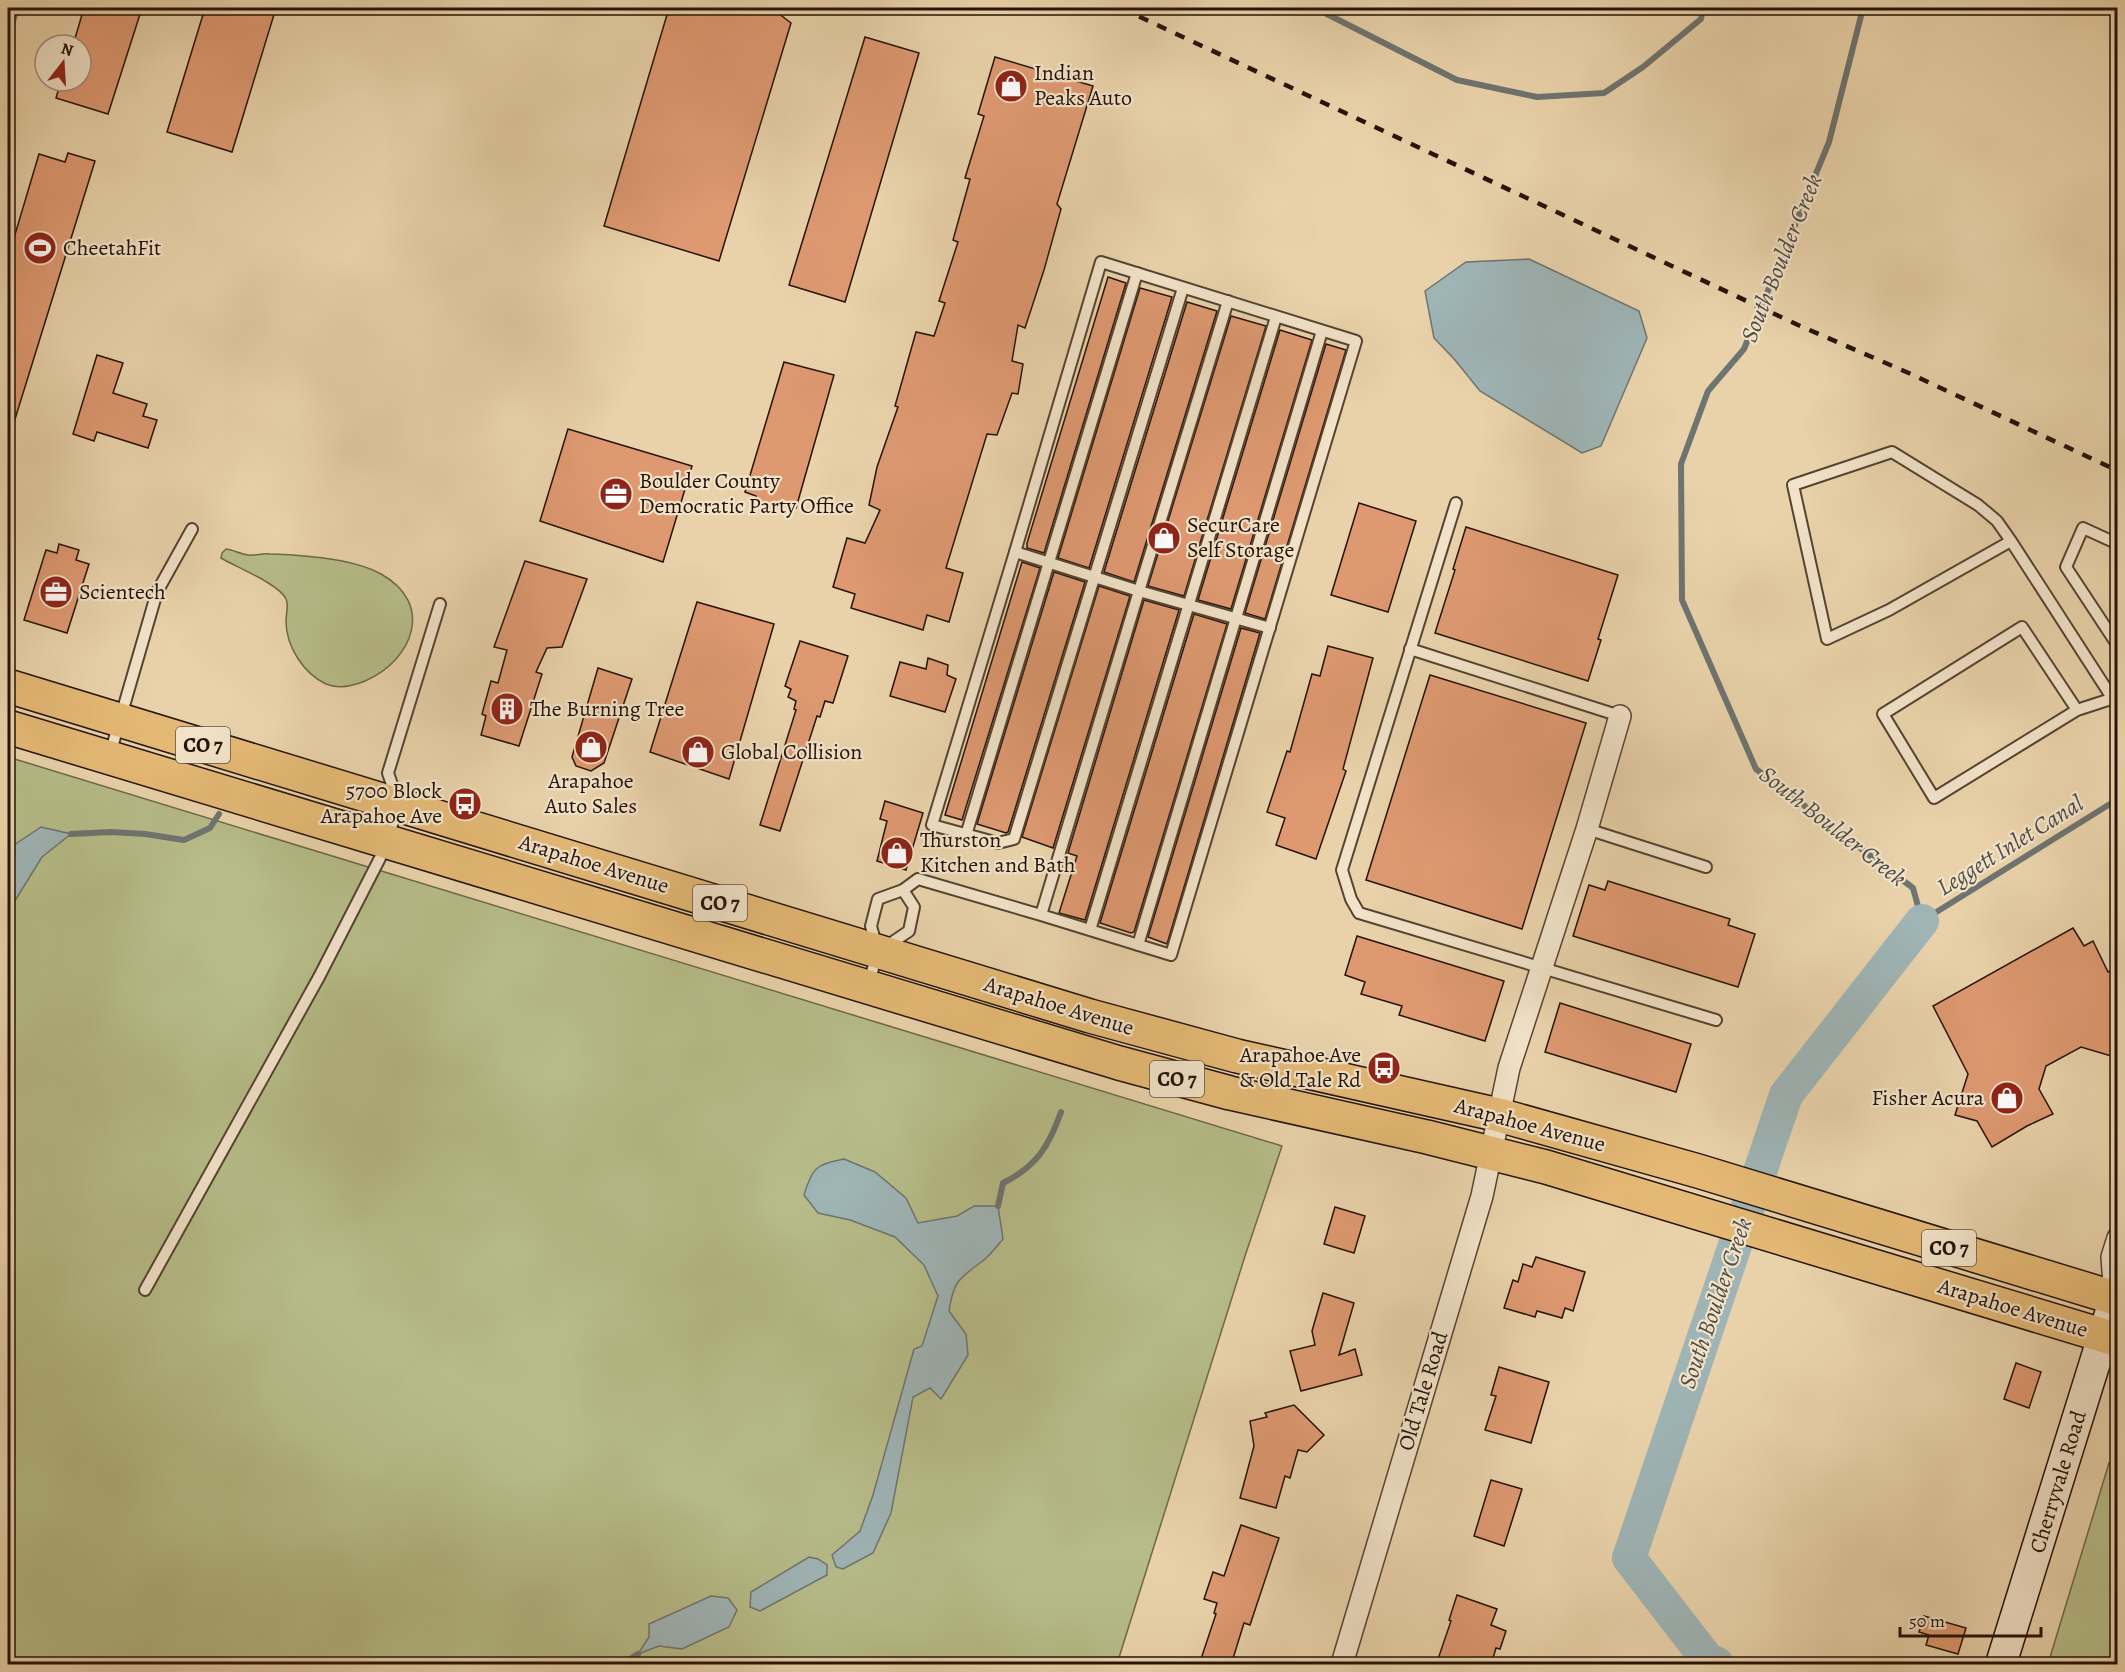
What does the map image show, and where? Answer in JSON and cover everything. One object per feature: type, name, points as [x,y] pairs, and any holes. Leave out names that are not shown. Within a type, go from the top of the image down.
[{"type":"main road","name":"Arapahoe Avenue","points":[[8,686],[878,952],[1184,1042],[1499,1115],[1698,1171],[2117,1297]]},
{"type":"main road","name":"Arapahoe Avenue","points":[[8,727],[867,988],[1176,1079],[1491,1152],[1596,1181],[2111,1338]]},
{"type":"street","name":"Old Tale Road","points":[[1342,1665],[1482,1196],[1509,1068],[1587,829],[1620,716]]},
{"type":"street","points":[[2117,1297],[2112,1257],[2118,1238]]},
{"type":"street","name":"Cherryvale Road","points":[[2001,1665],[2111,1338],[2117,1297]]},
{"type":"lane","points":[[867,988],[878,952],[872,926],[878,899],[903,890],[918,879],[1171,956],[1356,341],[1101,262],[932,825],[999,843],[1014,839],[1183,288]]},
{"type":"lane","points":[[966,835],[1137,273]]},
{"type":"lane","points":[[1041,915],[1228,301]]},
{"type":"lane","points":[[1090,930],[1276,316]]},
{"type":"lane","points":[[1138,945],[1322,331]]},
{"type":"lane","points":[[2011,541],[1889,610],[1827,639],[1793,485],[1892,453],[1978,506],[1997,521],[2011,541],[2116,700],[2076,710],[1934,798],[1883,714],[2022,627],[2076,710]]},
{"type":"lane","points":[[1456,503],[1342,870],[1351,899],[1359,912],[1716,1020]]},
{"type":"lane","points":[[2118,544],[2084,528],[2066,567],[2118,646]]},
{"type":"lane","points":[[109,757],[157,592],[192,529]]},
{"type":"lane","points":[[1015,552],[1139,591],[1270,628]]},
{"type":"lane","points":[[145,1290],[324,967],[387,841],[399,805],[388,773],[440,604]]},
{"type":"lane","points":[[1410,650],[1620,716]]},
{"type":"lane","points":[[1587,829],[1706,867]]},
{"type":"lane","points":[[878,952],[909,931],[914,907],[903,890]]},
{"type":"green space","points":[[226,549],[248,555],[297,555],[327,558],[356,564],[381,574],[398,586],[408,600],[412,616],[411,631],[405,646],[382,672],[365,681],[346,686],[326,684],[310,673],[297,658],[289,640],[286,621],[287,601],[282,593],[221,558]]},
{"type":"green space","points":[[8,757],[1282,1146],[1245,1256],[1117,1664],[8,1664]]},
{"type":"green space","points":[[2109,1463],[2118,1466],[2117,1664],[2048,1664]]},
{"type":"shaded area","points":[[1529,259],[1639,311],[1647,338],[1601,446],[1582,453],[1480,391],[1434,338],[1425,291],[1466,262]]},
{"type":"shaded area","points":[[41,827],[71,834],[42,857],[8,912],[8,856],[14,845]]},
{"type":"shaded area","points":[[844,1159],[875,1172],[906,1198],[918,1223],[957,1216],[974,1206],[998,1206],[1003,1239],[986,1258],[966,1273],[952,1294],[949,1311],[966,1334],[968,1355],[941,1399],[930,1388],[913,1397],[891,1513],[873,1553],[843,1569],[836,1567],[832,1555],[860,1531],[873,1495],[914,1349],[922,1346],[938,1296],[924,1265],[895,1237],[850,1220],[818,1213],[804,1195],[816,1169],[821,1165]]},
{"type":"shaded area","points":[[809,1557],[818,1559],[827,1565],[827,1575],[760,1611],[750,1607],[751,1592]]},
{"type":"shaded area","points":[[711,1596],[728,1598],[737,1610],[729,1627],[682,1649],[659,1646],[638,1654],[649,1637],[649,1624]]},
{"type":"building","points":[[84,8],[142,8],[108,114],[56,98],[57,93],[93,93],[93,33],[77,33]]},
{"type":"building","points":[[205,8],[276,8],[232,152],[167,132]]},
{"type":"building","points":[[669,8],[779,8],[778,13],[791,23],[719,261],[604,226]]},
{"type":"building","points":[[865,37],[919,53],[845,302],[789,285]]},
{"type":"building","points":[[995,57],[1093,86],[1057,204],[1061,209],[1044,270],[1025,328],[1018,325],[1012,361],[1023,364],[1018,394],[1012,393],[997,435],[987,434],[946,568],[963,573],[949,622],[927,615],[923,630],[851,608],[855,594],[833,587],[847,538],[865,543],[880,510],[869,505],[877,467],[898,407],[895,406],[916,332],[934,336],[945,303],[939,301],[958,242],[953,240],[970,179],[965,178],[984,116],[978,114]]},
{"type":"building","points":[[68,153],[95,161],[11,432],[8,432],[8,258],[39,154],[65,162]]},
{"type":"building","points":[[1108,277],[1126,283],[1044,553],[1027,548],[1027,543]]},
{"type":"building","points":[[1140,288],[1172,297],[1089,568],[1058,558]]},
{"type":"building","points":[[1187,302],[1217,311],[1134,582],[1104,572]]},
{"type":"building","points":[[1231,316],[1266,326],[1184,596],[1148,586]]},
{"type":"building","points":[[1280,330],[1312,340],[1231,609],[1198,600]]},
{"type":"building","points":[[1326,344],[1346,350],[1265,619],[1245,613]]},
{"type":"building","points":[[97,355],[123,363],[113,393],[147,404],[143,416],[157,420],[148,448],[97,432],[94,441],[73,434]]},
{"type":"building","points":[[784,362],[834,375],[796,508],[781,504],[773,511],[765,512],[759,506],[756,496],[745,492]]},
{"type":"building","name":"Boulder County Democratic Party Office","points":[[568,429],[692,466],[663,562],[540,521]]},
{"type":"building","points":[[1359,503],[1416,521],[1388,612],[1331,595]]},
{"type":"building","points":[[1466,527],[1618,575],[1598,639],[1601,640],[1588,681],[1435,633]]},
{"type":"building","name":"Scientech","points":[[59,544],[79,550],[76,560],[89,564],[67,633],[24,620],[46,550],[57,553]]},
{"type":"building","points":[[525,561],[587,579],[562,647],[547,648],[536,672],[542,674],[519,746],[481,735],[486,716],[482,714],[491,681],[498,683],[507,650],[494,647]]},
{"type":"building","points":[[1022,562],[1040,568],[962,820],[945,815]]},
{"type":"building","points":[[1054,572],[1085,582],[1006,833],[977,824]]},
{"type":"building","points":[[1099,586],[1130,596],[1053,848],[1022,837]]},
{"type":"building","points":[[1144,600],[1179,610],[1085,920],[1059,913],[1077,856],[1068,853]]},
{"type":"building","points":[[697,602],[774,624],[729,779],[650,752]]},
{"type":"building","points":[[1194,614],[1227,624],[1134,932],[1131,933],[1100,923]]},
{"type":"building","points":[[1241,628],[1260,633],[1167,944],[1148,937]]},
{"type":"building","points":[[800,641],[848,656],[833,703],[825,701],[820,717],[817,716],[780,831],[760,825],[796,710],[794,709],[796,701],[788,697],[791,689],[785,686]]},
{"type":"building","points":[[1328,646],[1373,658],[1343,769],[1346,771],[1316,859],[1276,845],[1285,818],[1267,812],[1287,751],[1290,752],[1312,674],[1320,676]]},
{"type":"building","points":[[928,658],[948,665],[947,675],[956,679],[945,712],[890,696],[900,662],[926,669]]},
{"type":"building","points":[[598,668],[632,679],[604,763],[591,771],[576,766],[572,757]]},
{"type":"building","points":[[1430,675],[1586,723],[1522,929],[1366,880]]},
{"type":"building","points":[[885,801],[923,813],[906,870],[877,861],[887,821],[880,819]]},
{"type":"building","points":[[1608,881],[1730,919],[1728,925],[1755,934],[1738,987],[1573,936],[1589,885],[1605,890]]},
{"type":"building","points":[[2073,928],[2084,946],[2093,941],[2108,972],[2118,967],[2118,1058],[2081,1047],[2046,1066],[2039,1089],[2053,1114],[2027,1126],[1992,1147],[1977,1121],[1955,1115],[1968,1074],[1933,1006]]},
{"type":"building","points":[[1357,936],[1504,981],[1485,1041],[1399,1015],[1402,1006],[1361,994],[1365,982],[1345,975]]},
{"type":"building","points":[[1560,1003],[1691,1044],[1676,1092],[1545,1052]]},
{"type":"building","points":[[1335,1207],[1365,1216],[1354,1253],[1324,1244]]},
{"type":"building","points":[[1536,1257],[1585,1272],[1573,1311],[1565,1308],[1562,1318],[1537,1311],[1535,1317],[1504,1308],[1513,1280],[1518,1282],[1523,1264],[1532,1267]]},
{"type":"building","points":[[1323,1293],[1354,1303],[1339,1355],[1355,1349],[1362,1375],[1301,1391],[1290,1351],[1315,1345],[1312,1331]]},
{"type":"building","points":[[2016,1363],[2041,1372],[2029,1408],[2004,1399]]},
{"type":"building","points":[[1499,1367],[1549,1382],[1531,1443],[1485,1430],[1496,1396],[1491,1395]]},
{"type":"building","points":[[1294,1405],[1324,1435],[1307,1452],[1298,1450],[1290,1478],[1285,1476],[1276,1508],[1240,1498],[1254,1446],[1250,1421],[1267,1417],[1265,1413]]},
{"type":"building","points":[[1491,1480],[1522,1489],[1504,1546],[1474,1536]]},
{"type":"building","points":[[1241,1525],[1279,1538],[1250,1625],[1244,1623],[1231,1665],[1199,1665],[1216,1614],[1214,1613],[1217,1603],[1204,1599],[1213,1572],[1224,1576]]},
{"type":"building","points":[[1457,1595],[1497,1609],[1491,1625],[1506,1631],[1500,1649],[1496,1648],[1491,1665],[1436,1665]]},
{"type":"building","points":[[1924,1616],[1966,1628],[1958,1654],[1926,1645],[1929,1635],[1919,1632]]},
{"type":"waterway","points":[[8,38],[17,8]]},
{"type":"waterway","points":[[1315,8],[1457,80],[1537,97],[1604,93],[1643,67],[1701,19],[1703,8]]},
{"type":"waterway","name":"South Boulder Creek","points":[[1863,8],[1829,142],[1744,349],[1708,391],[1681,464],[1682,600],[1756,769],[1913,888],[1922,921],[2118,799]]},
{"type":"waterway","points":[[71,834],[111,832],[184,840],[210,828],[219,814]]},
{"type":"waterway","name":"South Boulder Creek","points":[[1717,1664],[1707,1659],[1629,1558],[1786,1095],[1922,921]]},
{"type":"waterway","points":[[998,1206],[1003,1183],[1025,1170],[1040,1154],[1052,1135],[1061,1112]]},
{"type":"waterway","points":[[622,1664],[638,1654]]},
{"type":"railway","points":[[1121,8],[1798,325],[1911,374],[2118,471]]},
{"type":"place","name":"Indian Peaks Auto","points":[[1011,86]]},
{"type":"place","name":"CheetahFit","points":[[40,248]]},
{"type":"place","name":"Boulder County Democratic Party Office","points":[[616,494]]},
{"type":"place","name":"SecurCare Self Storage","points":[[1164,538]]},
{"type":"place","name":"Scientech","points":[[56,592]]},
{"type":"place","name":"The Burning Tree","points":[[507,709]]},
{"type":"place","name":"Arapahoe Auto Sales","points":[[591,747]]},
{"type":"place","name":"Global Collision","points":[[698,752]]},
{"type":"place","name":"5700 Block Arapahoe Ave","points":[[465,804]]},
{"type":"place","name":"Thurston Kitchen and Bath","points":[[897,853]]},
{"type":"place","name":"Arapahoe Ave & Old Tale Rd","points":[[1384,1068]]},
{"type":"place","name":"Fisher Acura","points":[[2007,1098]]},
{"type":"water label","name":"Leggett Inlet Canal","points":[[2010,845]]}]
